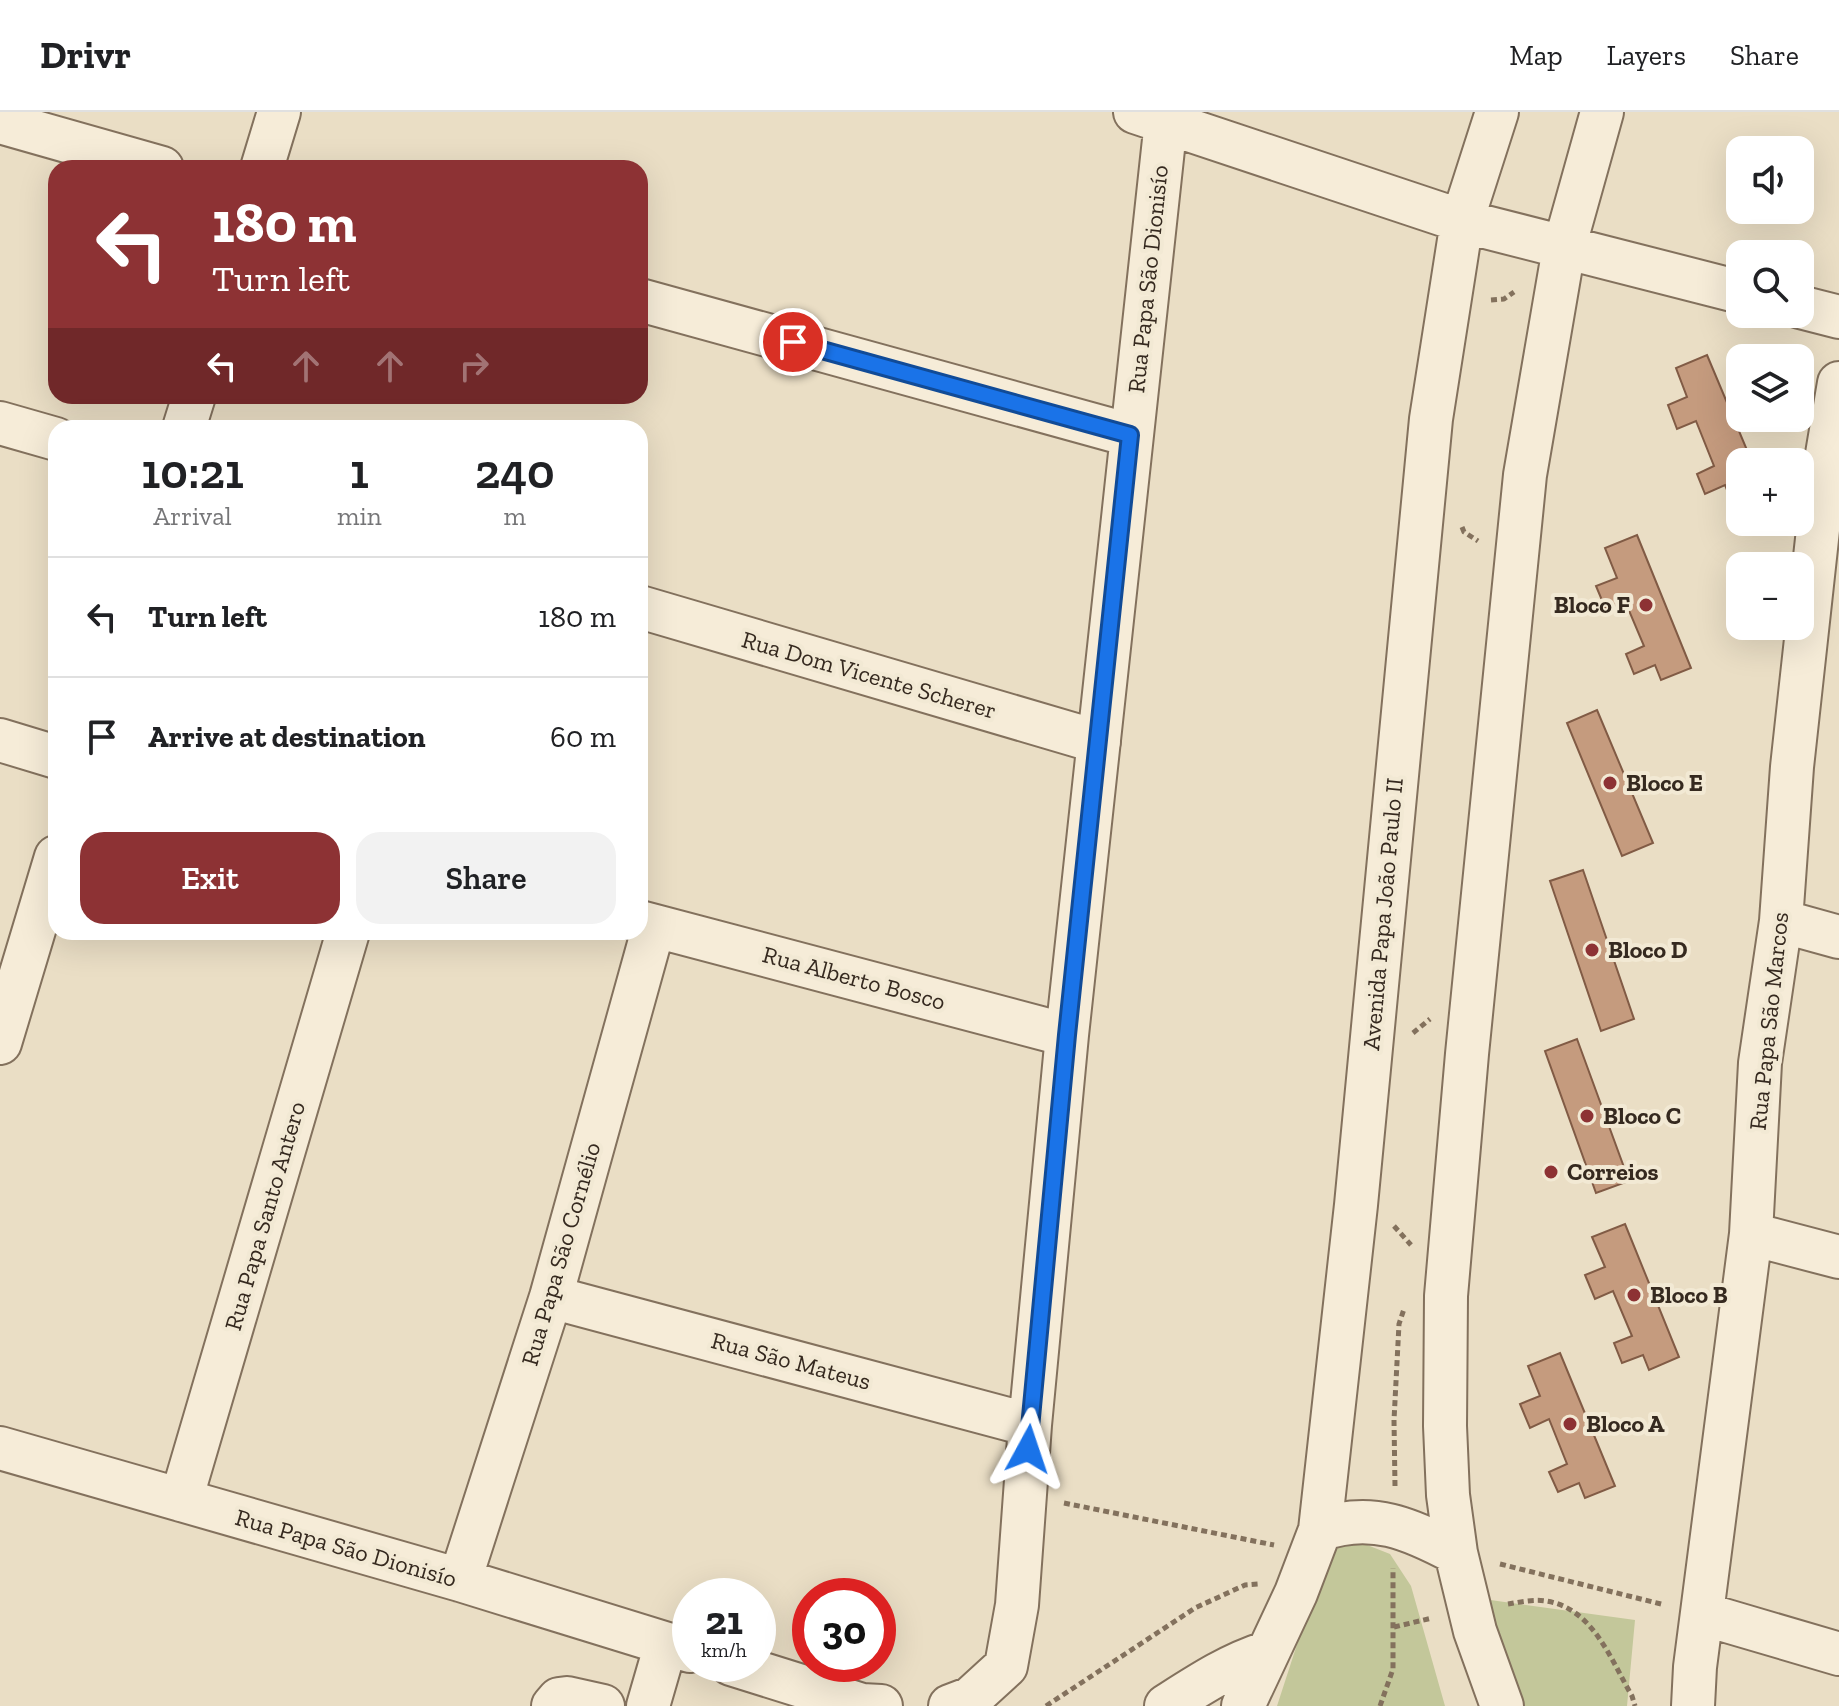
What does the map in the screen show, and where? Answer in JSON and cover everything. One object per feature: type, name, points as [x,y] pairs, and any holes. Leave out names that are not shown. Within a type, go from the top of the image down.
[{"type":"street","points":[[264,160],[279,112]]},
{"type":"street","name":"Avenida Papa João Paulo II","points":[[1243,1706],[1296,1593],[1316,1542],[1356,1205],[1431,419],[1462,221],[1497,112]]},
{"type":"street","points":[[1502,1706],[1469,1610],[1456,1553],[1448,1495],[1445,1426],[1447,1281],[1525,475],[1544,243],[1602,112]]},
{"type":"street","points":[[1156,115],[1462,221],[1726,288]]},
{"type":"street","name":"Rua Papa São Dionisío","points":[[950,1706],[971,1698],[1006,1666],[1017,1605],[1030,1425],[1067,1035],[1130,435],[1156,115]]},
{"type":"street","points":[[0,122],[134,160]]},
{"type":"street","points":[[648,302],[1130,435]]},
{"type":"street","points":[[1814,311],[1839,317]]},
{"type":"street","name":"Rua Papa São Marcos","points":[[1693,1706],[1751,1234],[1760,1063],[1781,921],[1792,767],[1824,621],[1825,466],[1839,383]]},
{"type":"street","points":[[0,423],[48,437]]},
{"type":"street","name":"Rua Dom Vicente Scherer","points":[[648,609],[1099,742]]},
{"type":"street","points":[[0,740],[48,755]]},
{"type":"street","points":[[0,1043],[48,884]]},
{"type":"street","points":[[1781,921],[1839,937]]},
{"type":"street","name":"Rua Alberto Bosco","points":[[648,924],[1067,1035]]},
{"type":"street","name":"Rua Papa Santo Antero","points":[[181,1500],[346,940]]},
{"type":"street","name":"Rua Papa São Cornélio","points":[[460,1580],[551,1297],[643,940]]},
{"type":"street","points":[[1751,1234],[1839,1257]]},
{"type":"street","name":"Rua São Mateus","points":[[551,1297],[1030,1425]]},
{"type":"street","name":"Rua Papa São Dionisío","points":[[0,1448],[460,1580],[672,1646]]},
{"type":"street","points":[[1316,1542],[1355,1522],[1394,1524],[1456,1553]]},
{"type":"street","points":[[1703,1614],[1839,1654]]},
{"type":"street","points":[[1166,1706],[1238,1663],[1266,1653]]},
{"type":"street","points":[[648,1706],[672,1660]]},
{"type":"street","points":[[776,1678],[862,1705],[881,1706]]},
{"type":"street","points":[[553,1706],[559,1699],[567,1698],[603,1706]]},
{"type":"path","points":[[1484,310],[1491,300],[1504,299],[1514,292],[1544,243]]},
{"type":"path","points":[[1460,522],[1464,532],[1486,548]]},
{"type":"path","name":"Avenida Papa João Paulo II","points":[[1405,1041],[1433,1016]]},
{"type":"path","points":[[1393,1224],[1416,1252]]},
{"type":"path","points":[[1380,1706],[1393,1669],[1394,1420],[1399,1324],[1403,1309],[1412,1302]]},
{"type":"path","points":[[1024,1495],[1316,1542]]},
{"type":"path","points":[[1456,1553],[1703,1614]]},
{"type":"path","points":[[1046,1706],[1195,1608],[1245,1585],[1272,1582],[1296,1593]]},
{"type":"path","points":[[1469,1610],[1542,1600],[1575,1611],[1590,1625],[1635,1706]]},
{"type":"green space","points":[[1357,1541],[1390,1554],[1411,1586],[1445,1706],[1277,1706],[1329,1546]]},
{"type":"green space","points":[[1476,1598],[1635,1620],[1627,1706],[1509,1706]]},
{"type":"building","points":[[1707,355],[1726,400],[1726,432],[1739,432],[1746,448],[1726,448],[1726,488],[1725,485],[1705,494],[1697,474],[1714,466],[1696,421],[1677,429],[1668,405],[1687,397],[1676,368]]},
{"type":"building","name":"Bloco F","points":[[1637,535],[1691,668],[1661,680],[1655,665],[1634,674],[1626,654],[1644,646],[1625,601],[1606,610],[1596,586],[1617,578],[1605,548]]},
{"type":"building","name":"Bloco E","points":[[1597,710],[1653,843],[1622,856],[1567,723]]},
{"type":"building","name":"Bloco D","points":[[1583,870],[1634,1019],[1601,1031],[1550,881]]},
{"type":"building","name":"Bloco C","points":[[1577,1039],[1629,1181],[1596,1193],[1545,1051]]},
{"type":"building","name":"Bloco B","points":[[1625,1224],[1679,1357],[1649,1370],[1643,1355],[1622,1363],[1614,1343],[1632,1336],[1613,1291],[1595,1299],[1585,1275],[1605,1267],[1592,1237]]},
{"type":"building","name":"Bloco A","points":[[1560,1353],[1615,1486],[1585,1498],[1579,1483],[1558,1492],[1549,1472],[1567,1464],[1549,1419],[1530,1428],[1520,1404],[1540,1396],[1528,1366]]},
{"type":"place","name":"Bloco F","points":[[1646,605]]},
{"type":"place","name":"Bloco E","points":[[1610,783]]},
{"type":"place","name":"Bloco D","points":[[1592,950]]},
{"type":"place","name":"Bloco C","points":[[1587,1116]]},
{"type":"place","name":"Correios","points":[[1551,1172]]},
{"type":"place","name":"Bloco B","points":[[1634,1295]]},
{"type":"place","name":"Bloco A","points":[[1570,1424]]},
{"type":"route","points":[[793,342],[1130,435],[1067,1035],[1028,1449]]}]
